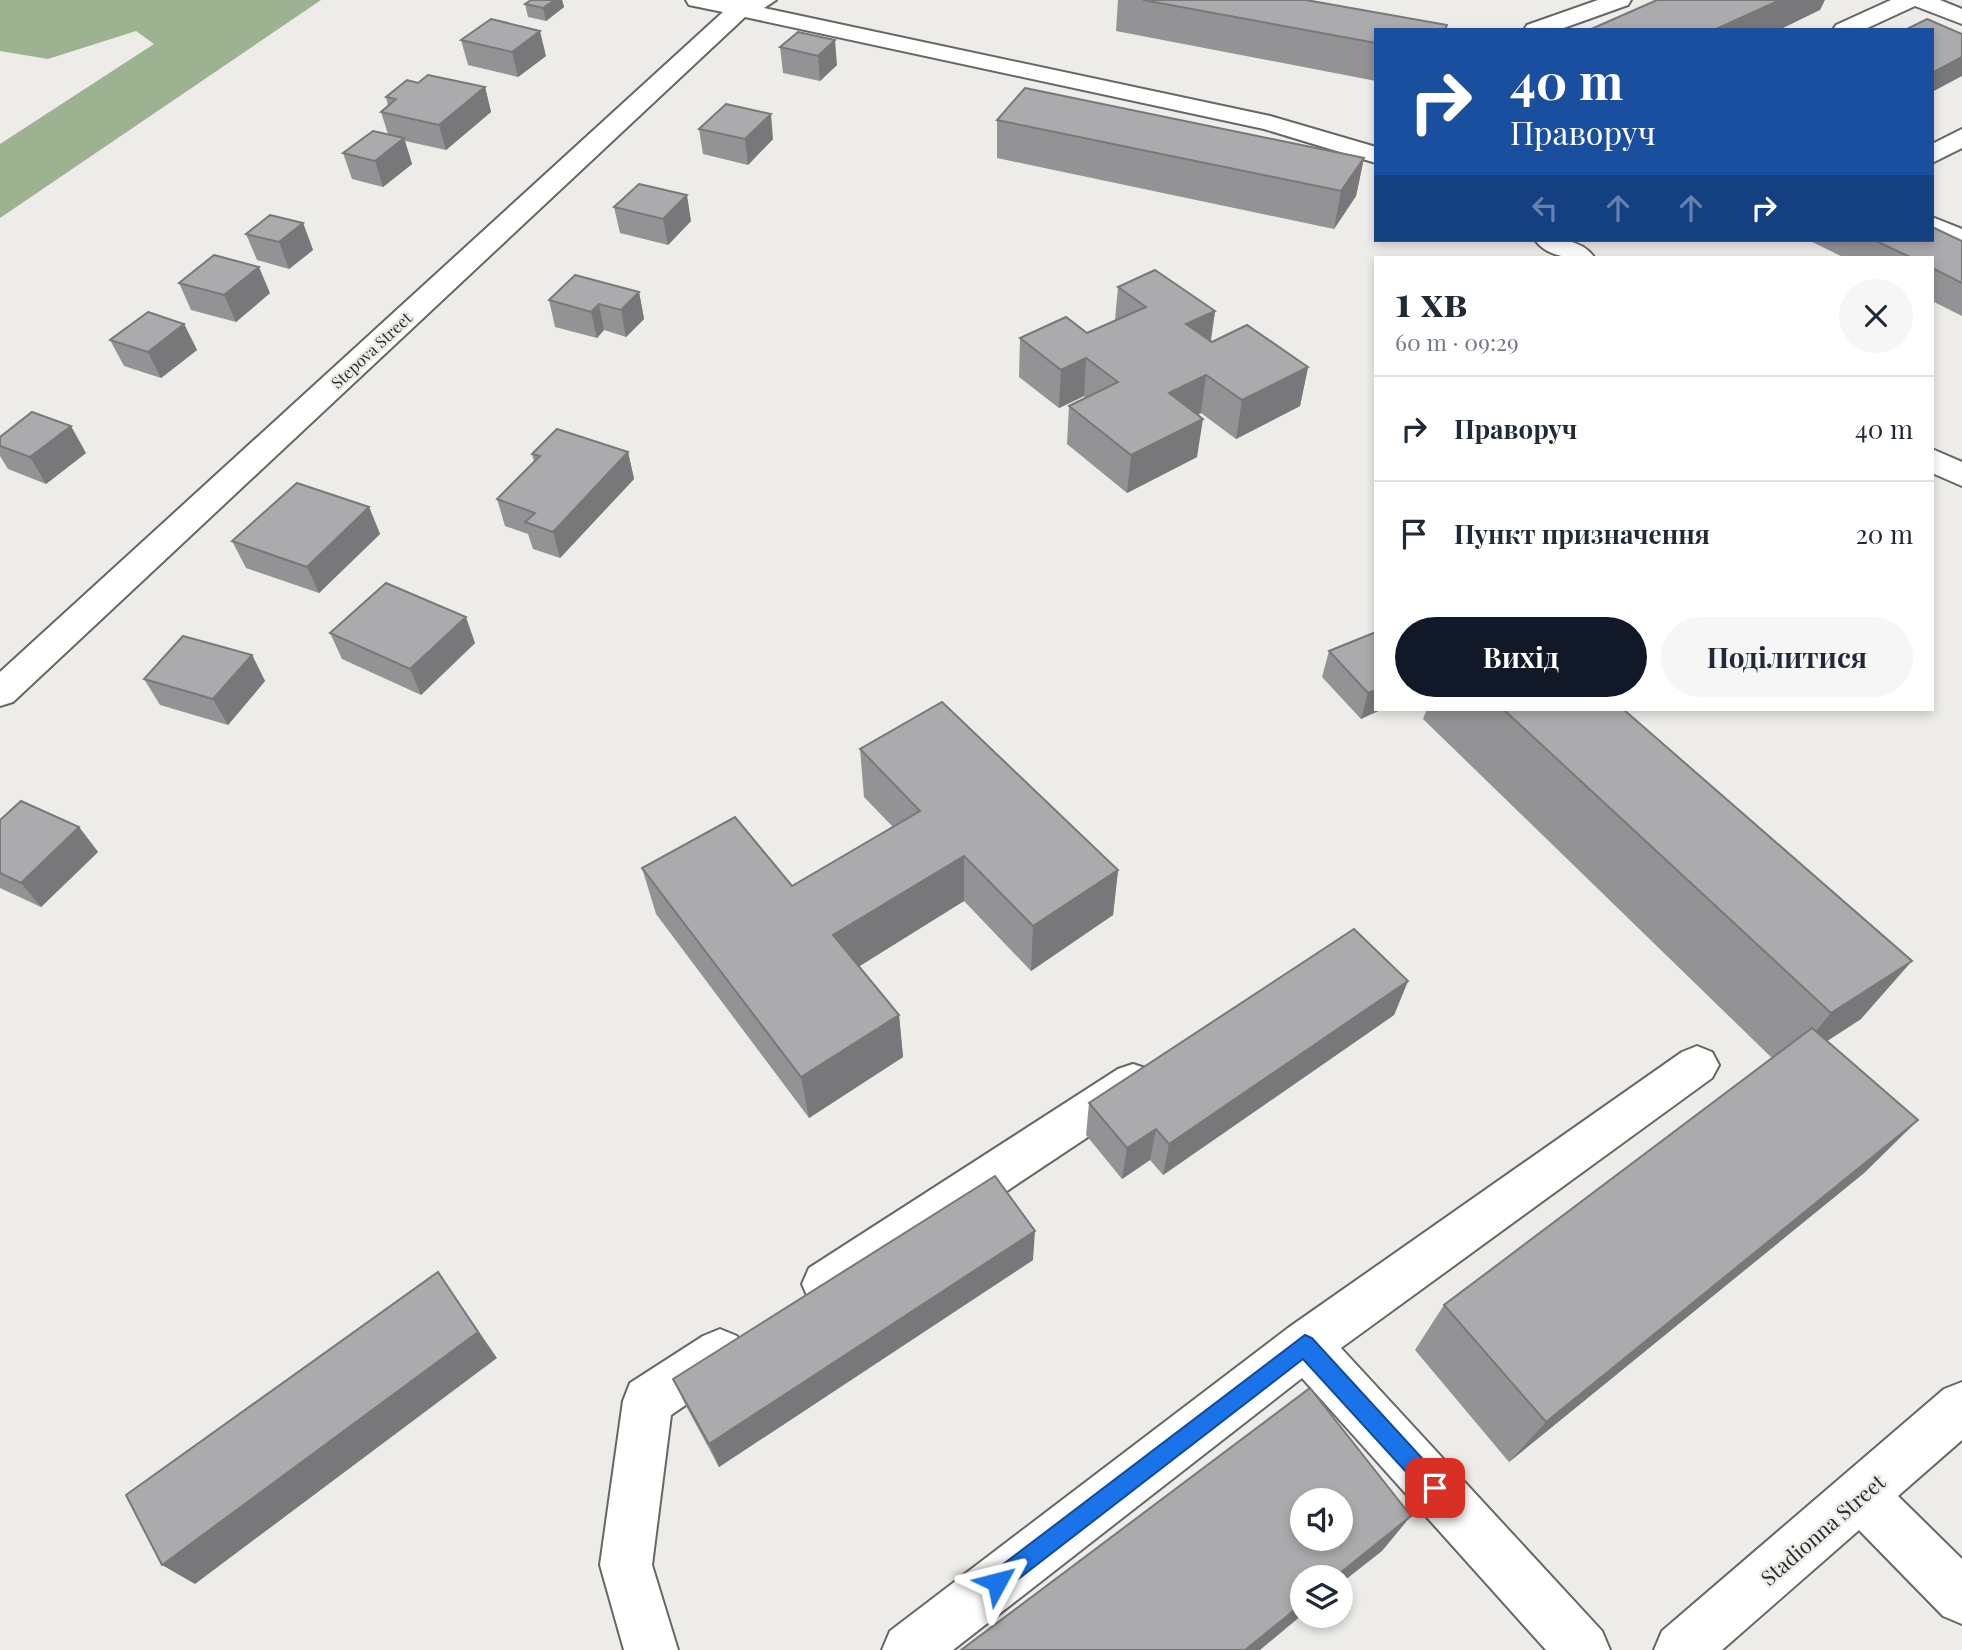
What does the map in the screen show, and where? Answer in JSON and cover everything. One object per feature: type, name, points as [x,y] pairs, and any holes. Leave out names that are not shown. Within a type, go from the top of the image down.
[{"type":"street","points":[[697,0],[753,4],[1270,123],[1374,154]]},
{"type":"street","points":[[1541,28],[1620,0]]},
{"type":"street","points":[[1848,28],[1909,0]]},
{"type":"street","points":[[1920,0],[1962,17]]},
{"type":"street","name":"Stepova Street","points":[[0,693],[753,4]]},
{"type":"street","points":[[1934,154],[1962,137]]},
{"type":"street","points":[[1934,226],[1962,239]]},
{"type":"street","points":[[1553,242],[1578,256]]},
{"type":"street","points":[[1934,460],[1962,476]]},
{"type":"street","points":[[797,1303],[1165,1062]]},
{"type":"street","points":[[909,1650],[1305,1345],[1697,1065]]},
{"type":"street","points":[[651,1650],[626,1565],[648,1401],[751,1333]]},
{"type":"street","points":[[1305,1345],[1583,1650]]},
{"type":"street","name":"Stadionna Street","points":[[1681,1650],[1962,1407]]},
{"type":"street","points":[[1861,1495],[1962,1597]]},
{"type":"green space","points":[[0,0],[321,0],[0,218],[0,144],[154,44],[136,31],[48,59],[0,51]]},
{"type":"building","points":[[531,0],[555,0],[543,8],[525,4]]},
{"type":"building","points":[[1143,0],[1306,0],[1447,25],[1446,28],[1374,28],[1374,43]]},
{"type":"building","points":[[1657,0],[1780,0],[1718,28],[1594,28]]},
{"type":"building","points":[[491,19],[540,31],[512,52],[461,40]]},
{"type":"building","points":[[1927,19],[1962,34],[1962,57],[1934,72],[1934,28],[1909,28]]},
{"type":"building","points":[[798,32],[835,40],[818,56],[780,47]]},
{"type":"building","points":[[428,75],[485,87],[439,125],[381,112],[396,99],[386,97],[407,80],[418,83]]},
{"type":"building","points":[[1025,88],[1364,158],[1341,191],[997,120]]},
{"type":"building","points":[[726,104],[771,114],[745,139],[699,129]]},
{"type":"building","points":[[373,131],[404,138],[375,161],[343,153]]},
{"type":"building","points":[[639,184],[687,195],[663,219],[614,207]]},
{"type":"building","points":[[270,215],[303,223],[279,242],[246,234]]},
{"type":"building","points":[[1934,228],[1962,241],[1962,283],[1934,269],[1934,256],[1908,256],[1878,242],[1934,242]]},
{"type":"building","points":[[214,255],[259,267],[224,295],[179,283]]},
{"type":"building","points":[[1155,270],[1215,311],[1186,324],[1212,342],[1247,325],[1308,367],[1242,400],[1206,375],[1169,393],[1203,419],[1131,455],[1069,406],[1118,382],[1086,358],[1061,370],[1020,338],[1066,317],[1087,333],[1146,307],[1118,287]]},
{"type":"building","points":[[575,275],[639,292],[621,310],[599,304],[591,312],[549,300]]},
{"type":"building","points":[[148,312],[184,324],[148,352],[110,340]]},
{"type":"building","points":[[32,412],[71,426],[30,457],[0,446],[0,437]]},
{"type":"building","points":[[557,429],[628,452],[553,532],[525,522],[535,513],[497,499],[540,456],[532,454]]},
{"type":"building","points":[[297,483],[369,507],[307,567],[232,541]]},
{"type":"building","points":[[386,583],[466,617],[410,669],[330,633]]},
{"type":"building","points":[[1374,633],[1374,691],[1368,693],[1329,651]]},
{"type":"building","points":[[183,636],[252,655],[213,699],[144,679]]},
{"type":"building","points":[[942,702],[1118,870],[1033,926],[964,856],[833,935],[899,1015],[801,1077],[642,868],[735,817],[792,886],[920,811],[860,749]]},
{"type":"building","points":[[1505,711],[1625,711],[1912,961],[1831,1013]]},
{"type":"building","points":[[21,801],[79,827],[21,883],[0,873],[0,820]]},
{"type":"building","points":[[1354,929],[1408,981],[1169,1144],[1156,1129],[1127,1148],[1089,1103]]},
{"type":"building","points":[[1812,1028],[1918,1120],[1546,1422],[1444,1305]]},
{"type":"building","points":[[995,1176],[1035,1231],[709,1444],[673,1379]]},
{"type":"building","points":[[438,1272],[478,1332],[162,1565],[126,1495]]},
{"type":"building","points":[[1310,1388],[1411,1516],[1350,1565],[1290,1565],[1290,1614],[1245,1650],[961,1650]]},
{"type":"route","points":[[997,1582],[1305,1345],[1435,1488]]}]
